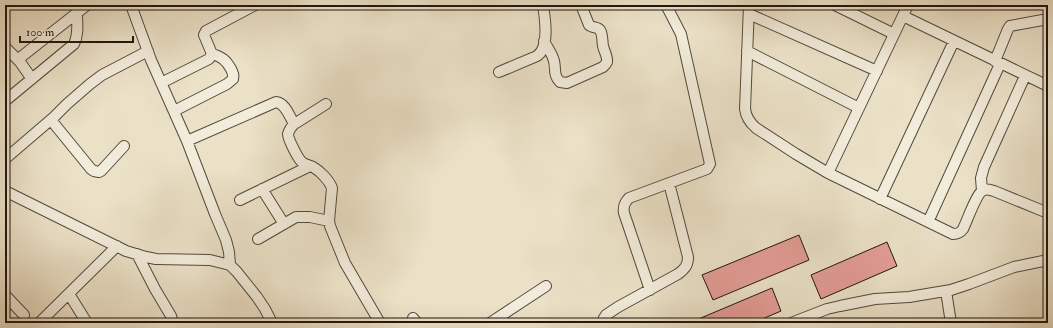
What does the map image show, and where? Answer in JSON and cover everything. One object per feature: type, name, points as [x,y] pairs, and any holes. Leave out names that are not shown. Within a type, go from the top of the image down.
[{"type":"street","points":[[19,61],[24,54],[87,5]]},
{"type":"street","points":[[131,5],[148,51],[187,141],[214,214],[226,240],[230,265]]},
{"type":"street","points":[[212,54],[204,35],[206,31],[243,8],[255,5]]},
{"type":"street","points":[[499,72],[539,55],[544,41],[546,25],[543,5]]},
{"type":"street","points":[[544,41],[553,58],[555,65],[554,72],[558,81],[560,82],[567,83],[603,67],[606,64],[603,38],[599,29],[590,27],[581,5]]},
{"type":"street","points":[[650,290],[624,213],[624,205],[629,198],[707,169],[710,164],[681,34],[666,5]]},
{"type":"street","points":[[835,5],[894,34]]},
{"type":"street","points":[[828,174],[908,5]]},
{"type":"street","points":[[877,71],[749,9],[745,109],[746,117],[756,128],[828,174],[953,234],[957,234],[963,229],[978,195],[982,190],[982,172],[1025,76]]},
{"type":"street","points":[[5,101],[74,44],[77,33],[77,13]]},
{"type":"street","points":[[903,16],[1048,86]]},
{"type":"street","points":[[928,222],[998,62],[1008,28],[1010,26],[1048,18]]},
{"type":"street","points":[[880,199],[954,41]]},
{"type":"street","points":[[5,47],[19,61],[32,79]]},
{"type":"street","points":[[5,159],[90,84],[113,69],[148,51]]},
{"type":"street","points":[[747,51],[859,108]]},
{"type":"street","points":[[161,83],[209,58],[212,54]]},
{"type":"street","points":[[174,110],[227,84],[234,79],[234,74],[225,60],[212,54]]},
{"type":"street","points":[[187,141],[276,102],[281,103],[295,123]]},
{"type":"street","points":[[326,104],[298,123],[295,123],[289,132],[288,137],[299,159],[320,172],[331,184],[332,188],[329,221],[332,231],[345,263],[380,323]]},
{"type":"street","points":[[51,120],[94,171],[101,171],[124,146]]},
{"type":"street","points":[[240,200],[310,166]]},
{"type":"street","points":[[603,323],[604,318],[618,307],[678,274],[688,263],[688,257],[669,183]]},
{"type":"street","points":[[262,189],[284,224]]},
{"type":"street","points":[[982,190],[994,191],[1048,213]]},
{"type":"street","points":[[5,192],[117,246],[137,254],[156,259],[210,260],[230,265],[257,297],[272,323]]},
{"type":"street","points":[[258,239],[296,217],[310,217],[329,221]]},
{"type":"street","points":[[39,323],[117,246]]},
{"type":"street","points":[[137,254],[171,316],[173,323]]},
{"type":"street","points":[[791,323],[827,309],[840,306],[946,291],[1014,267],[1048,260]]},
{"type":"street","points":[[490,323],[546,286]]},
{"type":"street","points":[[946,291],[951,323]]},
{"type":"street","points":[[68,294],[87,323]]},
{"type":"street","points":[[5,295],[24,315]]},
{"type":"building","points":[[799,235],[809,260],[713,300],[702,275]]},
{"type":"building","points":[[887,242],[897,266],[821,299],[811,275]]},
{"type":"building","points":[[772,288],[781,311],[753,323],[689,323]]}]
